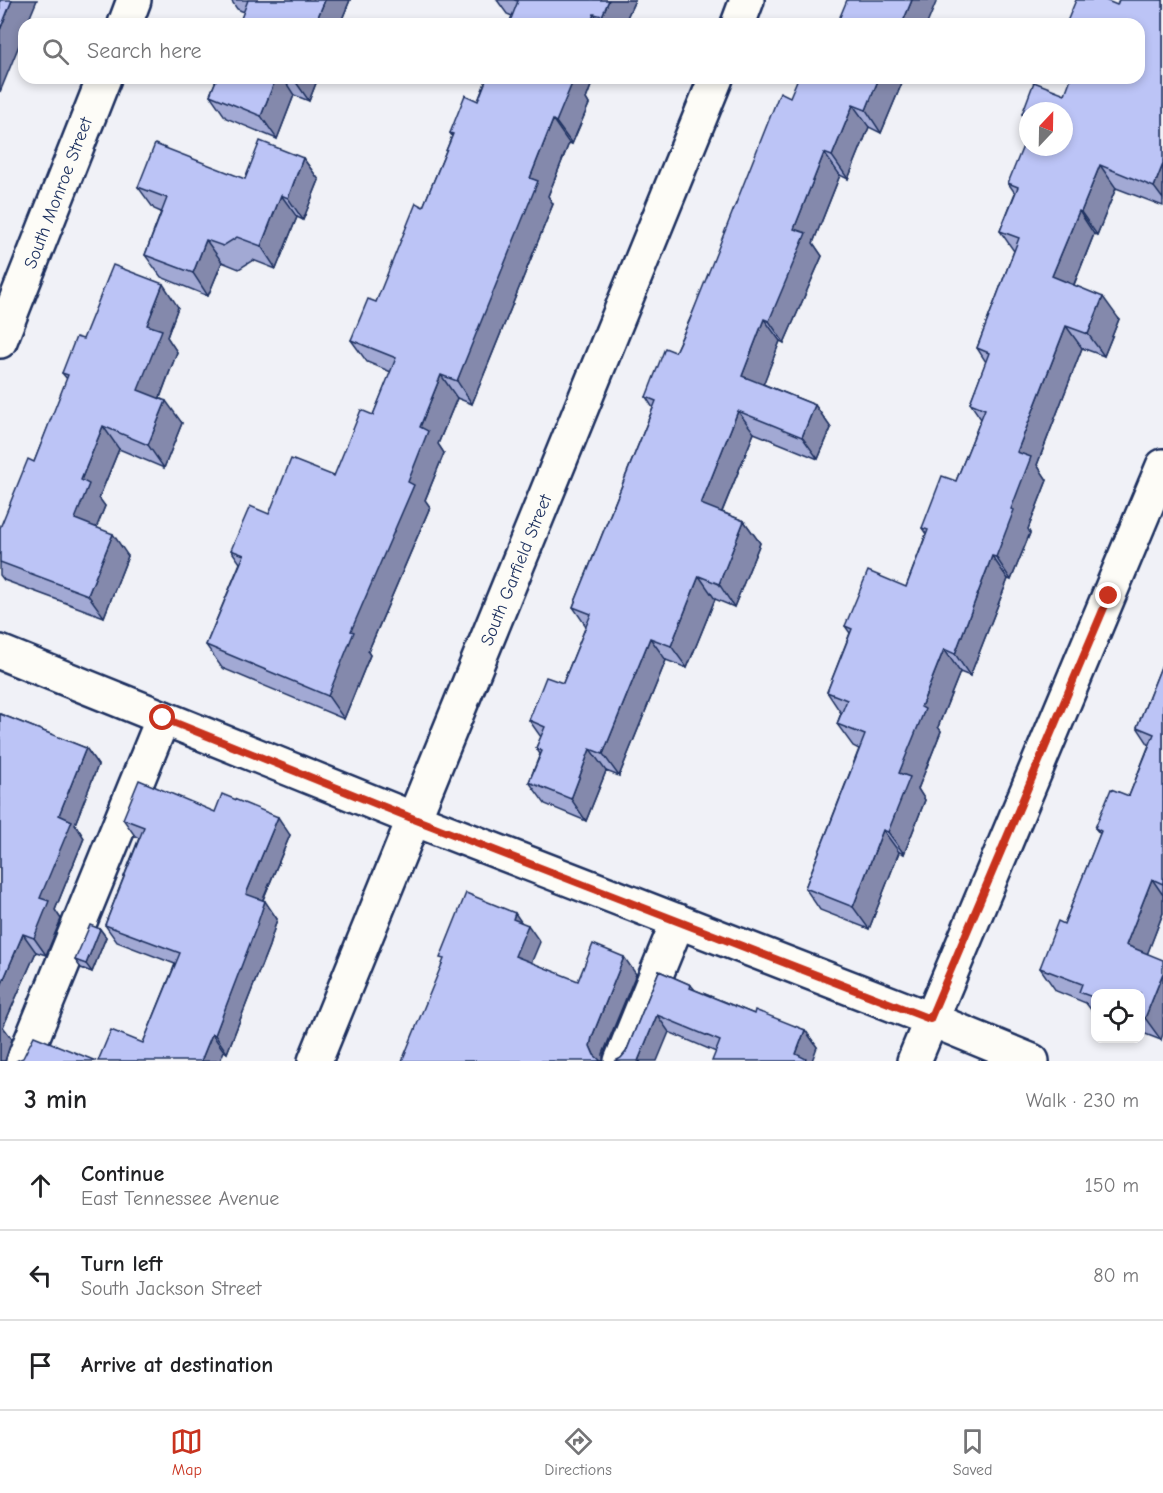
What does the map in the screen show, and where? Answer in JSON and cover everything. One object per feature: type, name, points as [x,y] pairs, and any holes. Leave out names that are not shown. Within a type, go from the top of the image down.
[{"type":"street","points":[[127,18],[134,0]]},
{"type":"street","points":[[740,18],[747,0]]},
{"type":"street","name":"South Monroe Street","points":[[0,341],[102,84]]},
{"type":"street","name":"South Garfield Street","points":[[315,1061],[714,84]]},
{"type":"street","points":[[914,1061],[1163,466]]},
{"type":"street","points":[[0,652],[414,819],[930,1019],[1032,1061]]},
{"type":"street","points":[[23,1061],[163,718]]},
{"type":"street","points":[[621,1061],[678,921]]},
{"type":"building","points":[[0,0],[12,0],[0,30]]},
{"type":"building","points":[[248,0],[325,0],[318,18],[241,18]]},
{"type":"building","points":[[514,0],[609,0],[602,16],[594,14],[592,18],[511,18],[518,1]]},
{"type":"building","points":[[847,0],[912,0],[904,18],[840,18]]},
{"type":"building","points":[[1076,0],[1105,0],[1117,5],[1119,0],[1163,0],[1163,164],[1154,187],[1100,165],[1081,212],[1079,211],[1052,276],[1103,297],[1088,334],[1066,326],[1017,452],[1031,457],[1011,509],[1014,510],[996,557],[992,556],[955,654],[944,649],[921,707],[925,709],[899,773],[910,777],[888,832],[883,830],[853,907],[805,888],[865,735],[837,724],[847,700],[827,692],[852,629],[845,626],[868,571],[906,587],[928,530],[922,528],[942,476],[956,481],[985,409],[970,403],[989,353],[977,348],[1019,238],[1000,231],[1018,187],[1008,183],[1019,156],[1073,156],[1073,102],[1026,102],[1033,84],[1065,94],[1069,84],[1145,84],[1145,18],[1068,18]]},
{"type":"building","points":[[215,84],[274,84],[261,116],[210,95]]},
{"type":"building","points":[[485,84],[572,84],[556,122],[553,120],[530,178],[538,181],[457,381],[441,375],[420,427],[428,431],[408,482],[414,485],[351,631],[354,632],[328,696],[206,645],[244,555],[231,550],[250,506],[269,514],[291,459],[334,476],[361,410],[373,415],[396,358],[351,340],[368,299],[376,302],[416,203],[423,207],[453,134],[450,133],[465,95],[478,101]]},
{"type":"building","points":[[795,84],[877,84],[866,110],[853,105],[832,156],[824,153],[794,229],[806,233],[769,321],[764,319],[742,376],[815,405],[802,437],[738,411],[701,504],[744,521],[719,584],[699,576],[671,646],[650,638],[603,754],[590,749],[571,799],[529,782],[542,751],[536,748],[545,727],[529,720],[546,677],[563,683],[591,614],[573,607],[656,401],[646,397],[665,348],[675,352],[689,322],[780,92],[790,97]]},
{"type":"building","points":[[260,141],[303,158],[288,198],[281,195],[261,246],[237,237],[223,246],[206,240],[193,273],[145,255],[167,198],[138,187],[155,144],[245,179]]},
{"type":"building","points":[[113,265],[163,284],[147,325],[162,330],[138,390],[166,401],[148,445],[103,426],[81,480],[89,484],[75,519],[113,534],[88,595],[0,562],[0,528],[28,459],[34,462],[68,375],[62,373],[76,337],[83,339]]},
{"type":"building","points":[[1163,662],[1163,884],[1152,879],[1126,945],[1163,960],[1163,973],[1145,1018],[1145,989],[1091,989],[1091,996],[1079,992],[1082,984],[1040,968],[1058,921],[1064,924],[1101,831],[1095,828],[1111,789],[1129,796],[1154,734],[1137,727]]},
{"type":"building","points":[[0,714],[86,748],[59,815],[72,821],[40,898],[49,901],[34,938],[23,934],[0,988]]},
{"type":"building","points":[[139,780],[215,812],[222,794],[278,817],[246,894],[265,901],[215,1035],[212,1034],[201,1061],[98,1061],[111,1030],[143,1043],[180,953],[105,925],[144,827],[123,819]]},
{"type":"building","points":[[466,893],[515,913],[513,919],[528,925],[515,956],[578,981],[593,944],[624,957],[590,1046],[594,1055],[601,1061],[402,1061],[444,959],[440,958]]},
{"type":"building","points":[[90,925],[100,929],[86,964],[75,960]]},
{"type":"building","points":[[659,971],[691,985],[690,988],[754,1014],[755,1010],[805,1030],[796,1054],[806,1059],[805,1061],[712,1061],[720,1041],[657,1015],[638,1061],[615,1061],[626,1052]]},
{"type":"building","points":[[34,1036],[96,1061],[16,1061],[23,1058]]},
{"type":"route","points":[[163,718],[414,819],[930,1019],[1109,596]]}]
